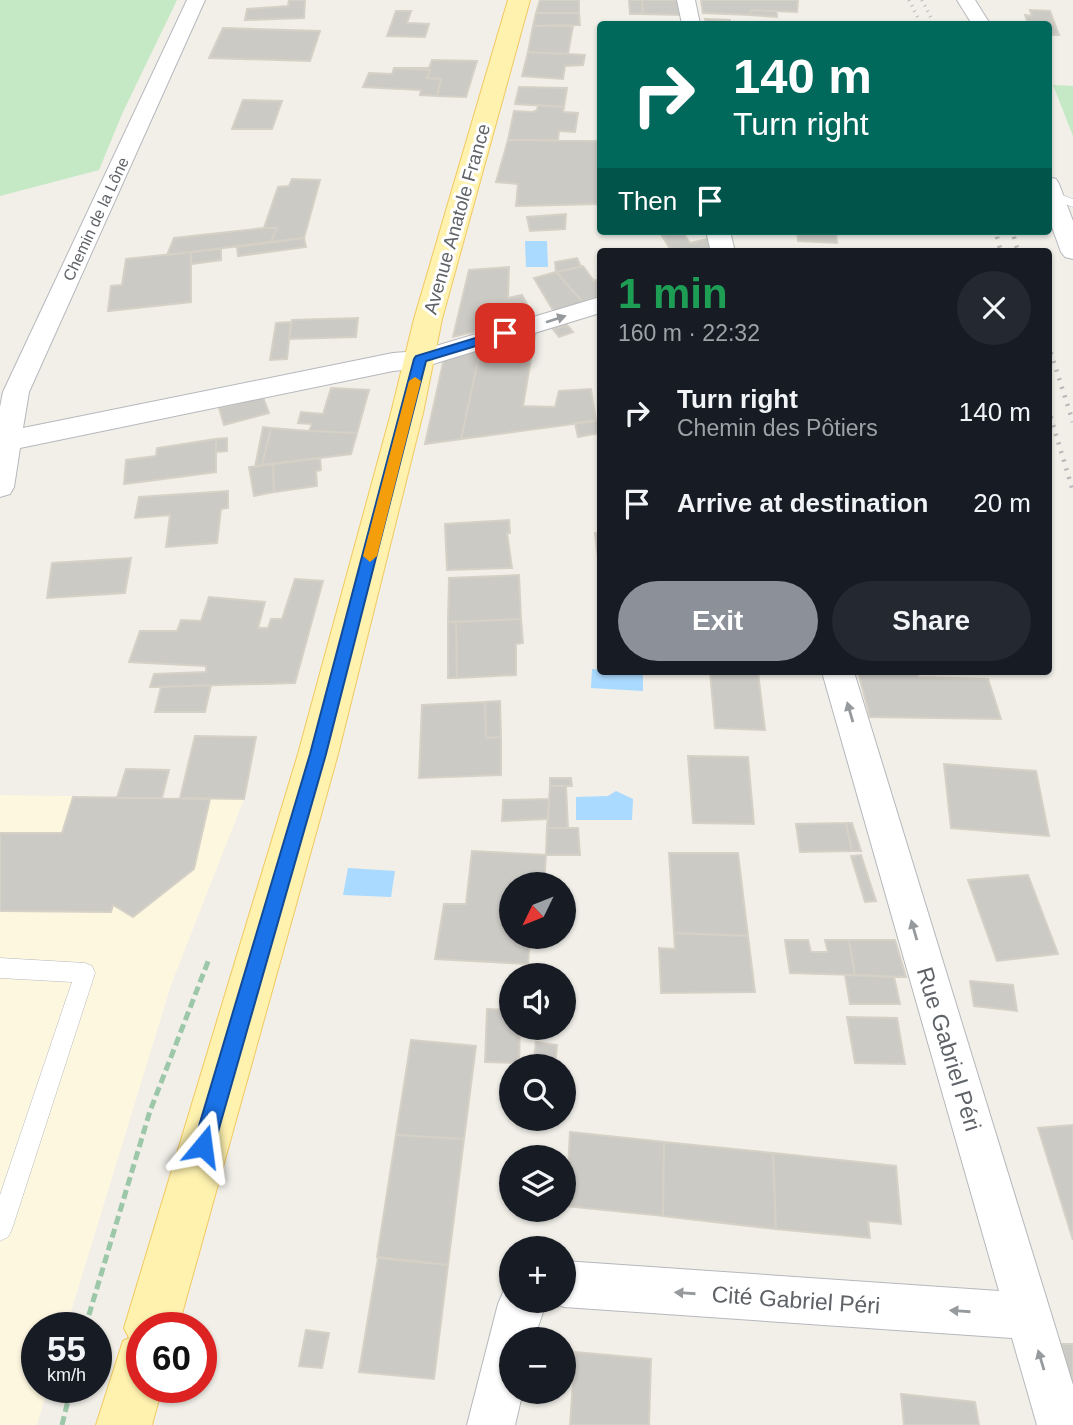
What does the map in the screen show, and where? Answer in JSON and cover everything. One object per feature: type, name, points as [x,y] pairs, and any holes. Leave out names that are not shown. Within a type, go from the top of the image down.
[{"type":"main road","name":"Avenue Anatole France","points":[[156,1312],[318,754],[428,319],[519,0]]},
{"type":"main road","points":[[124,1425],[130,1403]]},
{"type":"street","name":"Chemin de la Lône","points":[[0,487],[16,392],[196,0]]},
{"type":"street","points":[[686,0],[690,21]]},
{"type":"street","points":[[966,0],[979,21]]},
{"type":"street","points":[[1058,195],[1073,252]]},
{"type":"street","points":[[9,441],[393,362],[420,359],[597,306]]},
{"type":"street","name":"Rue Gabriel Péri","points":[[839,675],[1061,1425]]},
{"type":"street","name":"Cité Gabriel Péri","points":[[576,1285],[1028,1316]]},
{"type":"street","points":[[491,1425],[499,1391]]},
{"type":"lane","points":[[0,968],[85,973],[0,1229]]},
{"type":"path","points":[[62,1425],[67,1403]]},
{"type":"shaded area","points":[[0,795],[244,799],[171,985],[71,1312],[21,1312],[21,1403],[44,1403],[37,1425],[0,1425]]},
{"type":"green space","points":[[0,0],[177,0],[122,114],[99,170],[0,196]]},
{"type":"green space","points":[[1053,85],[1073,86],[1073,136]]},
{"type":"water","points":[[525,241],[547,241],[548,267],[526,267]]},
{"type":"water","points":[[592,669],[597,669],[597,675],[643,675],[643,691],[591,688]]},
{"type":"water","points":[[616,791],[633,799],[632,820],[576,820],[576,797],[608,796]]},
{"type":"water","points":[[348,868],[395,871],[391,897],[343,895]]},
{"type":"building","points":[[289,0],[305,0],[304,18],[245,20],[247,9],[288,6]]},
{"type":"building","points":[[540,0],[579,0],[579,13],[536,13]]},
{"type":"building","points":[[629,0],[642,0],[643,14],[630,14]]},
{"type":"building","points":[[642,0],[678,0],[681,15],[643,14]]},
{"type":"building","points":[[701,0],[798,0],[797,12],[751,10],[750,15],[703,13]]},
{"type":"building","points":[[751,10],[777,11],[777,17],[750,15]]},
{"type":"building","points":[[1030,10],[1050,11],[1059,35],[1052,35],[1052,21],[1027,21],[1025,15],[1032,16]]},
{"type":"building","points":[[396,11],[411,11],[407,23],[429,24],[425,37],[387,36]]},
{"type":"building","points":[[536,13],[579,13],[580,25],[533,26]]},
{"type":"building","points":[[705,19],[730,20],[730,21]]},
{"type":"building","points":[[533,26],[573,26],[568,54],[528,52]]},
{"type":"building","points":[[223,28],[320,31],[310,61],[209,58]]},
{"type":"building","points":[[528,52],[585,55],[583,65],[565,66],[563,79],[522,76]]},
{"type":"building","points":[[432,60],[477,61],[466,97],[437,96],[441,79],[427,78],[430,70],[394,68],[429,68]]},
{"type":"building","points":[[394,68],[430,70],[427,78],[441,79],[437,96],[420,95],[421,90],[363,87],[369,73],[392,74]]},
{"type":"building","points":[[519,87],[567,88],[564,107],[515,104]]},
{"type":"building","points":[[243,100],[282,101],[272,129],[232,129]]},
{"type":"building","points":[[538,105],[564,107],[563,112],[578,113],[575,132],[559,131],[558,140],[508,140],[514,111],[533,112]]},
{"type":"building","points":[[508,140],[597,141],[597,204],[516,206],[518,184],[496,182]]},
{"type":"building","points":[[292,179],[320,180],[304,238],[271,242],[277,228],[264,228],[278,187],[289,186]]},
{"type":"building","points":[[566,214],[565,229],[530,231],[527,217]]},
{"type":"building","points":[[277,228],[271,242],[167,255],[174,238]]},
{"type":"building","points":[[661,235],[685,235],[690,243],[708,239],[711,248],[670,248]]},
{"type":"building","points":[[797,235],[836,235],[837,243],[798,241]]},
{"type":"building","points":[[304,238],[306,247],[238,256],[237,247]]},
{"type":"building","points":[[221,249],[221,260],[191,264],[191,252]]},
{"type":"building","points":[[191,252],[191,302],[108,311],[111,286],[122,285],[126,259]]},
{"type":"building","points":[[577,258],[581,267],[556,272],[555,262]]},
{"type":"building","points":[[583,266],[594,281],[597,280],[597,297],[583,302],[556,272]]},
{"type":"building","points":[[509,267],[508,298],[522,295],[534,317],[453,337],[469,270]]},
{"type":"building","points":[[556,272],[584,303],[554,312],[534,278]]},
{"type":"building","points":[[358,318],[356,337],[289,339],[292,320]]},
{"type":"building","points":[[291,322],[287,359],[270,360],[276,323]]},
{"type":"building","points":[[567,325],[573,332],[559,337],[553,329]]},
{"type":"building","points":[[535,335],[523,406],[555,407],[559,391],[591,389],[596,421],[461,439],[481,347]]},
{"type":"building","points":[[481,347],[461,439],[425,444],[445,354]]},
{"type":"building","points":[[331,388],[369,390],[357,433],[309,431],[312,424],[298,423],[301,412],[323,414]]},
{"type":"building","points":[[263,397],[269,413],[224,425],[219,408]]},
{"type":"building","points":[[597,420],[597,434],[578,437],[575,423]]},
{"type":"building","points":[[263,427],[271,428],[262,465],[255,467]]},
{"type":"building","points":[[271,428],[357,433],[351,454],[262,465]]},
{"type":"building","points":[[227,438],[227,451],[216,452],[216,439]]},
{"type":"building","points":[[216,439],[216,472],[124,484],[126,460],[156,456],[157,448]]},
{"type":"building","points":[[320,458],[321,470],[316,471],[317,486],[274,492],[273,464]]},
{"type":"building","points":[[273,464],[274,492],[254,496],[249,467]]},
{"type":"building","points":[[228,491],[228,508],[221,509],[217,543],[166,547],[170,515],[135,518],[139,497]]},
{"type":"building","points":[[509,520],[510,533],[507,533],[512,568],[447,570],[445,524]]},
{"type":"building","points":[[131,558],[125,593],[47,598],[52,563]]},
{"type":"building","points":[[519,575],[521,619],[448,622],[449,578]]},
{"type":"building","points":[[295,579],[323,581],[295,683],[150,687],[154,674],[206,672],[206,666],[129,662],[140,631],[177,631],[181,620],[201,621],[209,597],[265,602],[258,628],[268,628],[271,619],[282,619]]},
{"type":"building","points":[[521,619],[523,643],[516,644],[516,675],[457,678],[456,622]]},
{"type":"building","points":[[448,622],[456,622],[457,678],[448,678]]},
{"type":"building","points":[[710,675],[758,675],[765,730],[715,728]]},
{"type":"building","points":[[859,675],[988,679],[1001,719],[870,717]]},
{"type":"building","points":[[211,685],[205,712],[155,712],[161,687]]},
{"type":"building","points":[[500,701],[501,737],[486,738],[485,702]]},
{"type":"building","points":[[485,702],[486,738],[501,737],[501,775],[419,778],[422,705]]},
{"type":"building","points":[[195,736],[256,737],[244,799],[180,798]]},
{"type":"building","points":[[688,756],[748,757],[754,824],[693,823]]},
{"type":"building","points":[[944,764],[1036,771],[1049,836],[951,828]]},
{"type":"building","points":[[126,769],[169,770],[162,798],[117,798]]},
{"type":"building","points":[[550,778],[571,778],[572,786],[550,786]]},
{"type":"building","points":[[550,786],[566,786],[568,828],[547,828]]},
{"type":"building","points":[[73,797],[210,799],[194,869],[133,917],[113,905],[111,912],[0,911],[0,833],[62,833]]},
{"type":"building","points":[[549,799],[548,819],[502,821],[503,800]]},
{"type":"building","points":[[846,823],[852,851],[800,852],[796,824]]},
{"type":"building","points":[[846,823],[852,823],[861,851],[852,851]]},
{"type":"building","points":[[547,828],[578,828],[580,855],[546,855]]},
{"type":"building","points":[[472,851],[546,855],[545,872],[499,872],[499,949],[529,949],[528,963],[435,959],[444,904],[466,904]]},
{"type":"building","points":[[669,853],[738,853],[748,936],[674,933]]},
{"type":"building","points":[[861,855],[876,901],[865,902],[851,856]]},
{"type":"building","points":[[1028,875],[1058,954],[997,961],[968,880]]},
{"type":"building","points":[[674,933],[748,936],[755,992],[661,993],[659,948],[675,949]]},
{"type":"building","points":[[785,940],[808,940],[811,952],[828,952],[825,940],[849,940],[855,975],[790,973]]},
{"type":"building","points":[[849,940],[895,940],[906,977],[855,975]]},
{"type":"building","points":[[845,975],[894,977],[900,1004],[850,1004]]},
{"type":"building","points":[[970,981],[1013,985],[1017,1011],[974,1006]]},
{"type":"building","points":[[487,1009],[499,1010],[499,1040],[520,1040],[519,1054],[499,1054],[499,1062],[485,1062]]},
{"type":"building","points":[[847,1017],[897,1018],[905,1064],[855,1063]]},
{"type":"building","points":[[411,1040],[476,1046],[464,1139],[396,1135]]},
{"type":"building","points":[[536,1042],[557,1045],[556,1054],[534,1054]]},
{"type":"building","points":[[1073,1125],[1073,1240],[1038,1128]]},
{"type":"building","points":[[570,1132],[664,1142],[663,1216],[576,1207],[576,1145],[569,1145]]},
{"type":"building","points":[[396,1135],[464,1139],[448,1265],[377,1257]]},
{"type":"building","points":[[664,1142],[773,1153],[776,1229],[663,1216]]},
{"type":"building","points":[[773,1153],[896,1166],[901,1224],[868,1221],[870,1238],[776,1229]]},
{"type":"building","points":[[378,1258],[448,1265],[434,1379],[359,1372]]},
{"type":"building","points":[[306,1330],[329,1333],[322,1368],[299,1366]]},
{"type":"building","points":[[1061,1344],[1073,1344],[1073,1390],[1072,1386]]},
{"type":"building","points":[[576,1352],[651,1359],[649,1425],[570,1425],[571,1404],[576,1404]]},
{"type":"building","points":[[901,1394],[975,1402],[979,1425],[904,1425]]},
{"type":"railway","points":[[909,0],[920,21]]},
{"type":"railway","points":[[922,0],[932,21]]},
{"type":"railway","points":[[996,235],[997,239]]},
{"type":"railway","points":[[1013,235],[1014,239]]},
{"type":"railway","points":[[997,237],[1000,248]]},
{"type":"railway","points":[[1014,237],[1017,248]]},
{"type":"railway","points":[[1052,356],[1073,422]]},
{"type":"railway","points":[[1052,421],[1073,491]]},
{"type":"slow traffic","points":[[370,556],[415,381]]},
{"type":"route","points":[[203,1146],[318,754],[420,359],[505,333]]}]
